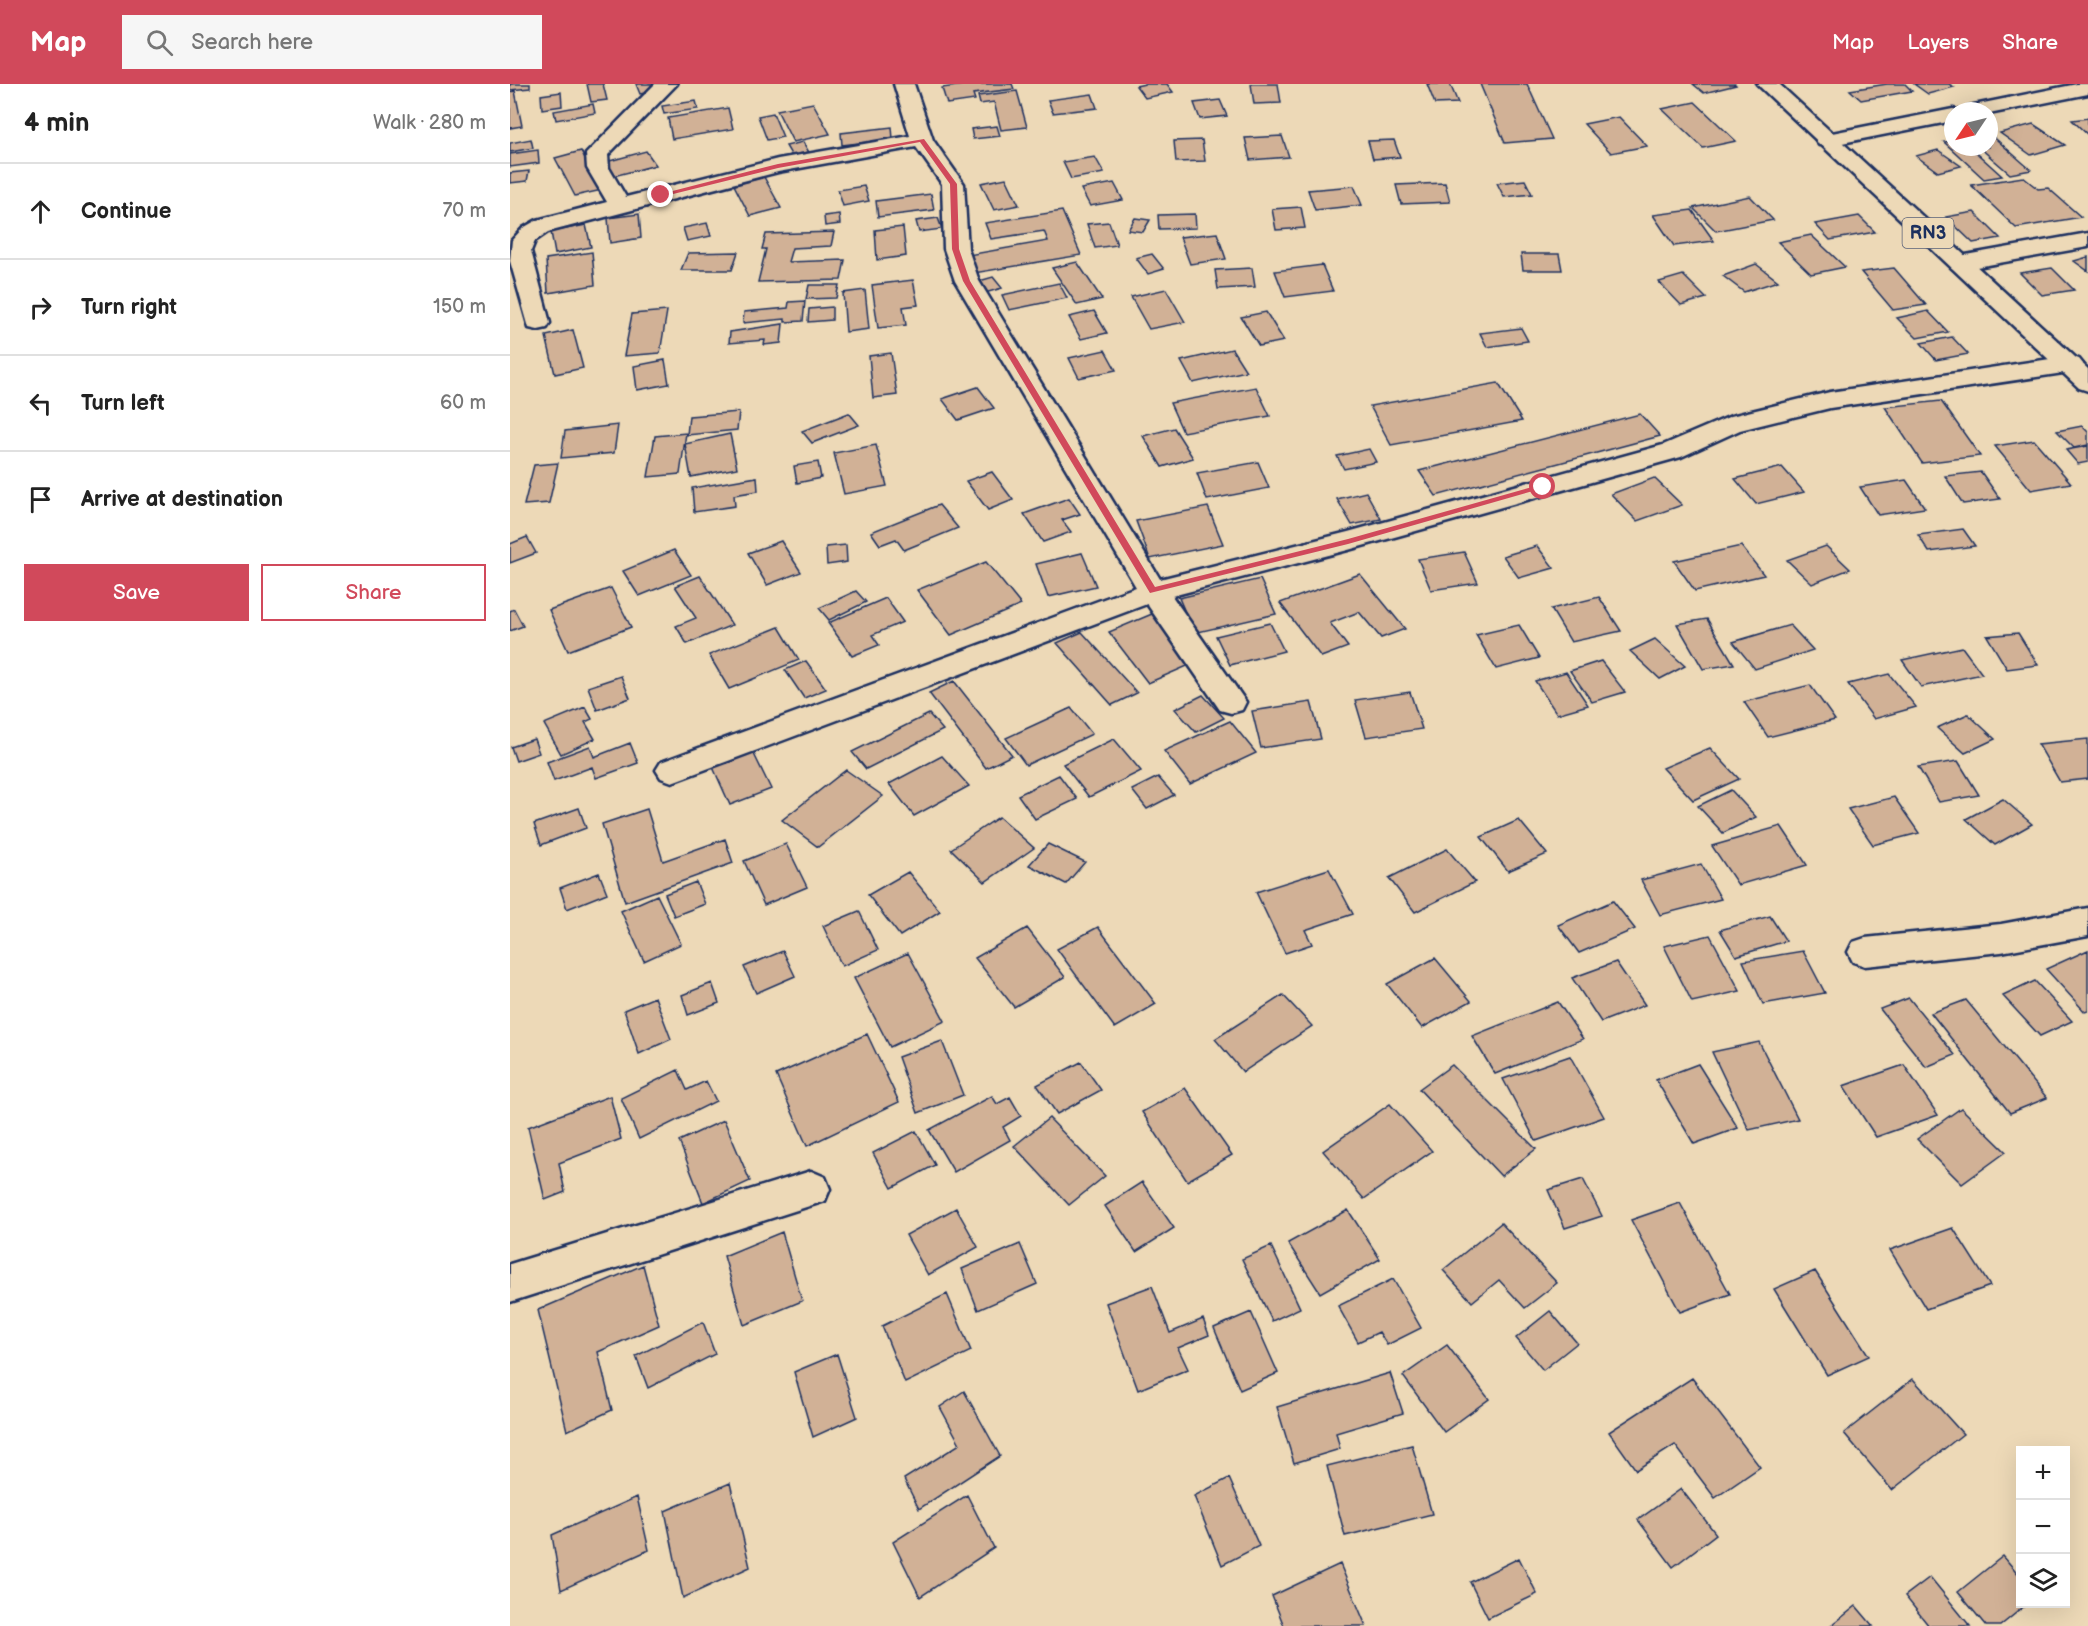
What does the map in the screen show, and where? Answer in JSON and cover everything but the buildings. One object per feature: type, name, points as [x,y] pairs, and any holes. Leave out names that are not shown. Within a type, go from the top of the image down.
[{"type":"main road","points":[[620,206],[598,168],[597,154],[667,84]]},
{"type":"main road","points":[[904,84],[922,140],[953,184],[956,249],[967,281],[1153,591],[1231,702]]},
{"type":"main road","name":"RN3","points":[[1767,84],[2088,382]]},
{"type":"main road","points":[[1998,106],[2088,88]]},
{"type":"main road","points":[[1827,140],[1944,117]]},
{"type":"main road","points":[[538,323],[519,251],[522,240],[534,229],[778,166],[922,140]]},
{"type":"main road","points":[[1960,263],[2088,240]]},
{"type":"main road","points":[[672,770],[1153,591],[1348,541],[1672,451],[1731,424],[1830,400],[2070,364]]},
{"type":"main road","points":[[1865,952],[2001,938],[2088,922]]},
{"type":"main road","points":[[510,1283],[811,1189]]},
{"type":"route","points":[[661,195],[778,166],[922,140],[953,184],[956,249],[967,281],[1153,591],[1348,541],[1543,487]]}]
